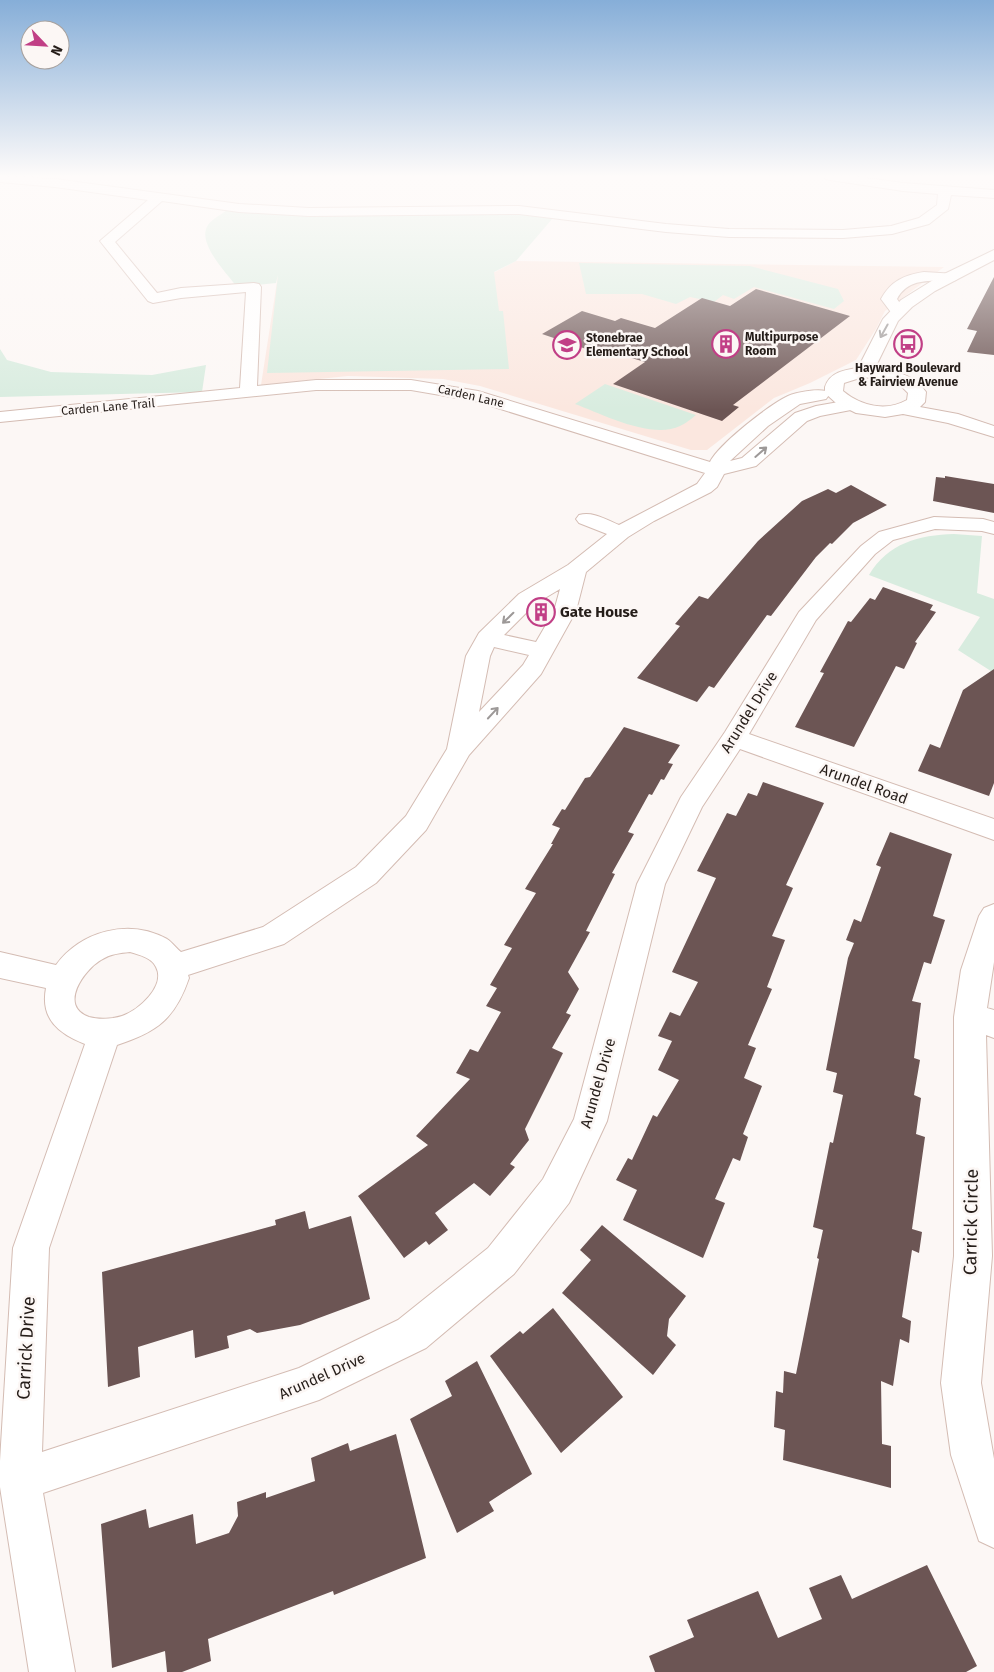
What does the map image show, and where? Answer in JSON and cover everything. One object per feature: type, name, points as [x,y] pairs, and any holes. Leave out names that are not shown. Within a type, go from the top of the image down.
[{"type":"street","points":[[118,254],[153,298],[182,293],[254,287],[248,392]]},
{"type":"street","points":[[863,372],[872,362],[883,330],[903,316],[919,295],[994,254]]},
{"type":"street","points":[[903,316],[912,315],[933,299],[994,265]]},
{"type":"street","points":[[903,316],[889,299],[892,290],[903,280],[918,277],[951,277]]},
{"type":"street","points":[[894,358],[892,365],[897,378]]},
{"type":"street","points":[[850,405],[834,393],[835,381],[851,374],[863,372],[897,378],[913,387],[917,392],[918,398]]},
{"type":"street","name":"Carden Lane","points":[[217,396],[316,385],[411,385],[446,389],[478,396],[716,470]]},
{"type":"street","points":[[460,749],[478,656],[487,638],[527,598],[576,570],[621,534],[647,517],[704,488],[710,483],[723,455],[762,422],[794,400],[834,393]]},
{"type":"street","name":"Carden Lane Trail","points":[[0,417],[217,396]]},
{"type":"street","points":[[903,409],[911,406],[918,398]]},
{"type":"street","points":[[918,398],[952,418]]},
{"type":"street","points":[[716,470],[749,462],[802,417],[816,411],[850,405],[877,411],[903,409],[952,418],[994,432]]},
{"type":"street","points":[[586,519],[621,534]]},
{"type":"street","name":"Arundel Drive","points":[[20,1480],[305,1386],[412,1334],[501,1260],[556,1191],[590,1120],[651,884],[690,804],[734,738],[807,617],[868,550],[886,536],[934,523],[983,525],[994,528]]},
{"type":"street","points":[[173,967],[273,936],[366,876],[416,823],[460,749],[524,680],[544,651],[565,610],[576,570]]},
{"type":"street","points":[[487,638],[544,651]]},
{"type":"street","name":"Arundel Road","points":[[734,738],[994,830]]},
{"type":"street","name":"Carrick Circle","points":[[994,916],[976,970],[982,1021],[973,1256],[962,1383],[972,1456],[994,1526]]},
{"type":"street","points":[[130,940],[145,942],[158,947],[167,956],[173,967],[174,979],[170,992],[157,1010],[137,1025],[121,1031],[105,1033],[88,1032],[75,1026],[65,1017],[60,1006],[59,993],[63,979],[71,966],[84,955],[114,941],[130,940]]},
{"type":"street","points":[[0,965],[63,979]]},
{"type":"street","name":"Carrick Drive","points":[[52,1672],[20,1480],[31,1248],[105,1033]]},
{"type":"shaded area","name":"Stonebrae Elementary School","points":[[516,261],[944,267],[885,311],[856,360],[810,383],[774,398],[707,450],[691,450],[480,386],[443,379],[348,376],[261,385],[278,275],[495,272]]},
{"type":"green space","points":[[212,254],[522,254],[516,261],[494,272],[499,311],[503,311],[509,369],[267,373],[278,275],[276,283],[237,287]]},
{"type":"green space","points":[[579,263],[750,266],[838,289],[844,301],[834,309],[754,287],[734,299],[723,295],[714,302],[690,297],[676,304],[642,294],[586,294]]},
{"type":"green space","points":[[0,349],[7,360],[51,372],[152,375],[206,365],[202,392],[0,397]]},
{"type":"green space","points":[[605,384],[696,415],[680,426],[656,430],[627,424],[575,404]]},
{"type":"green space","points":[[954,534],[982,536],[977,593],[994,599],[994,673],[958,650],[980,617],[869,575],[885,555],[895,548],[929,536]]},
{"type":"building","points":[[994,277],[994,355],[967,352],[977,331],[967,329]]},
{"type":"building","points":[[756,289],[850,316],[733,405],[739,407],[722,421],[613,384],[645,362],[601,349],[595,352],[542,334],[582,311],[615,321],[621,318],[655,328],[702,298],[730,306]]},
{"type":"building","points":[[945,476],[994,484],[994,513],[933,501],[936,477],[945,478]]},
{"type":"building","points":[[851,485],[887,505],[853,523],[816,557],[771,616],[767,615],[714,688],[709,686],[697,702],[637,678],[680,626],[675,624],[699,596],[708,599],[758,541],[802,501],[828,489],[836,493]]},
{"type":"building","points":[[883,587],[933,605],[930,610],[936,612],[915,642],[917,643],[904,669],[896,666],[854,747],[795,727],[824,673],[820,672],[848,621],[851,622],[870,598],[875,600]]},
{"type":"building","points":[[994,669],[994,783],[989,796],[918,771],[930,744],[940,748],[963,690]]},
{"type":"building","points":[[624,727],[680,745],[668,763],[673,764],[664,780],[661,779],[652,795],[649,794],[628,832],[634,834],[612,873],[615,874],[586,931],[590,932],[568,972],[579,989],[566,1013],[571,1015],[552,1048],[563,1053],[525,1129],[529,1140],[510,1164],[515,1167],[490,1196],[474,1183],[435,1213],[448,1230],[429,1245],[426,1241],[404,1258],[358,1196],[428,1145],[416,1136],[470,1079],[456,1073],[470,1049],[478,1052],[501,1012],[486,1006],[497,988],[490,985],[512,948],[504,945],[536,893],[525,889],[553,844],[551,844],[560,828],[552,825],[562,809],[565,810],[585,778],[590,777]]},
{"type":"building","points":[[763,782],[824,803],[786,885],[793,888],[772,936],[785,940],[767,987],[772,989],[748,1045],[756,1048],[744,1078],[762,1086],[743,1134],[748,1137],[740,1161],[733,1158],[715,1199],[725,1203],[703,1258],[623,1220],[637,1190],[616,1180],[628,1158],[632,1160],[653,1115],[657,1117],[679,1080],[658,1070],[672,1041],[658,1036],[670,1012],[680,1016],[698,982],[672,972],[716,878],[697,871],[727,813],[736,816],[748,793],[757,796]]},
{"type":"building","points":[[890,832],[952,854],[933,916],[945,920],[931,964],[924,962],[912,1001],[921,1003],[914,1058],[920,1060],[914,1095],[921,1098],[916,1134],[925,1137],[912,1229],[922,1232],[919,1253],[912,1250],[902,1317],[911,1321],[909,1343],[900,1339],[893,1386],[881,1381],[882,1444],[891,1446],[891,1488],[783,1460],[785,1430],[774,1427],[776,1391],[783,1393],[784,1371],[796,1374],[819,1259],[817,1258],[823,1230],[813,1227],[830,1142],[833,1143],[843,1095],[833,1092],[837,1073],[826,1070],[848,958],[854,943],[846,940],[854,919],[861,922],[881,867],[876,865]]},
{"type":"building","points":[[305,1211],[309,1229],[351,1216],[370,1299],[300,1325],[257,1333],[250,1329],[227,1336],[229,1348],[195,1358],[193,1330],[138,1347],[140,1377],[108,1387],[102,1272],[276,1225],[275,1220]]},
{"type":"building","points":[[602,1225],[686,1296],[669,1319],[667,1336],[676,1345],[653,1375],[562,1293],[591,1260],[580,1250]]},
{"type":"building","points":[[553,1308],[623,1397],[561,1453],[490,1356],[520,1331],[523,1334]]},
{"type":"building","points":[[477,1361],[532,1474],[489,1502],[494,1511],[457,1533],[410,1419],[452,1396],[445,1381]]},
{"type":"building","points":[[396,1434],[426,1558],[334,1595],[333,1591],[208,1639],[211,1661],[182,1672],[167,1672],[165,1651],[112,1668],[101,1524],[146,1509],[149,1528],[193,1514],[196,1544],[229,1533],[238,1516],[237,1502],[266,1492],[266,1498],[315,1481],[311,1458],[348,1443],[350,1451]]},
{"type":"building","points":[[927,1565],[977,1666],[966,1672],[655,1672],[649,1656],[694,1637],[687,1620],[758,1591],[778,1638],[822,1619],[809,1588],[841,1575],[852,1599]]},
{"type":"place","name":"Multipurpose Room","points":[[726,344]]},
{"type":"place","name":"Hayward Boulevard & Fairview Avenue","points":[[908,344]]},
{"type":"place","name":"Stonebrae Elementary School","points":[[567,345]]},
{"type":"place","name":"Gate House","points":[[541,612]]}]
